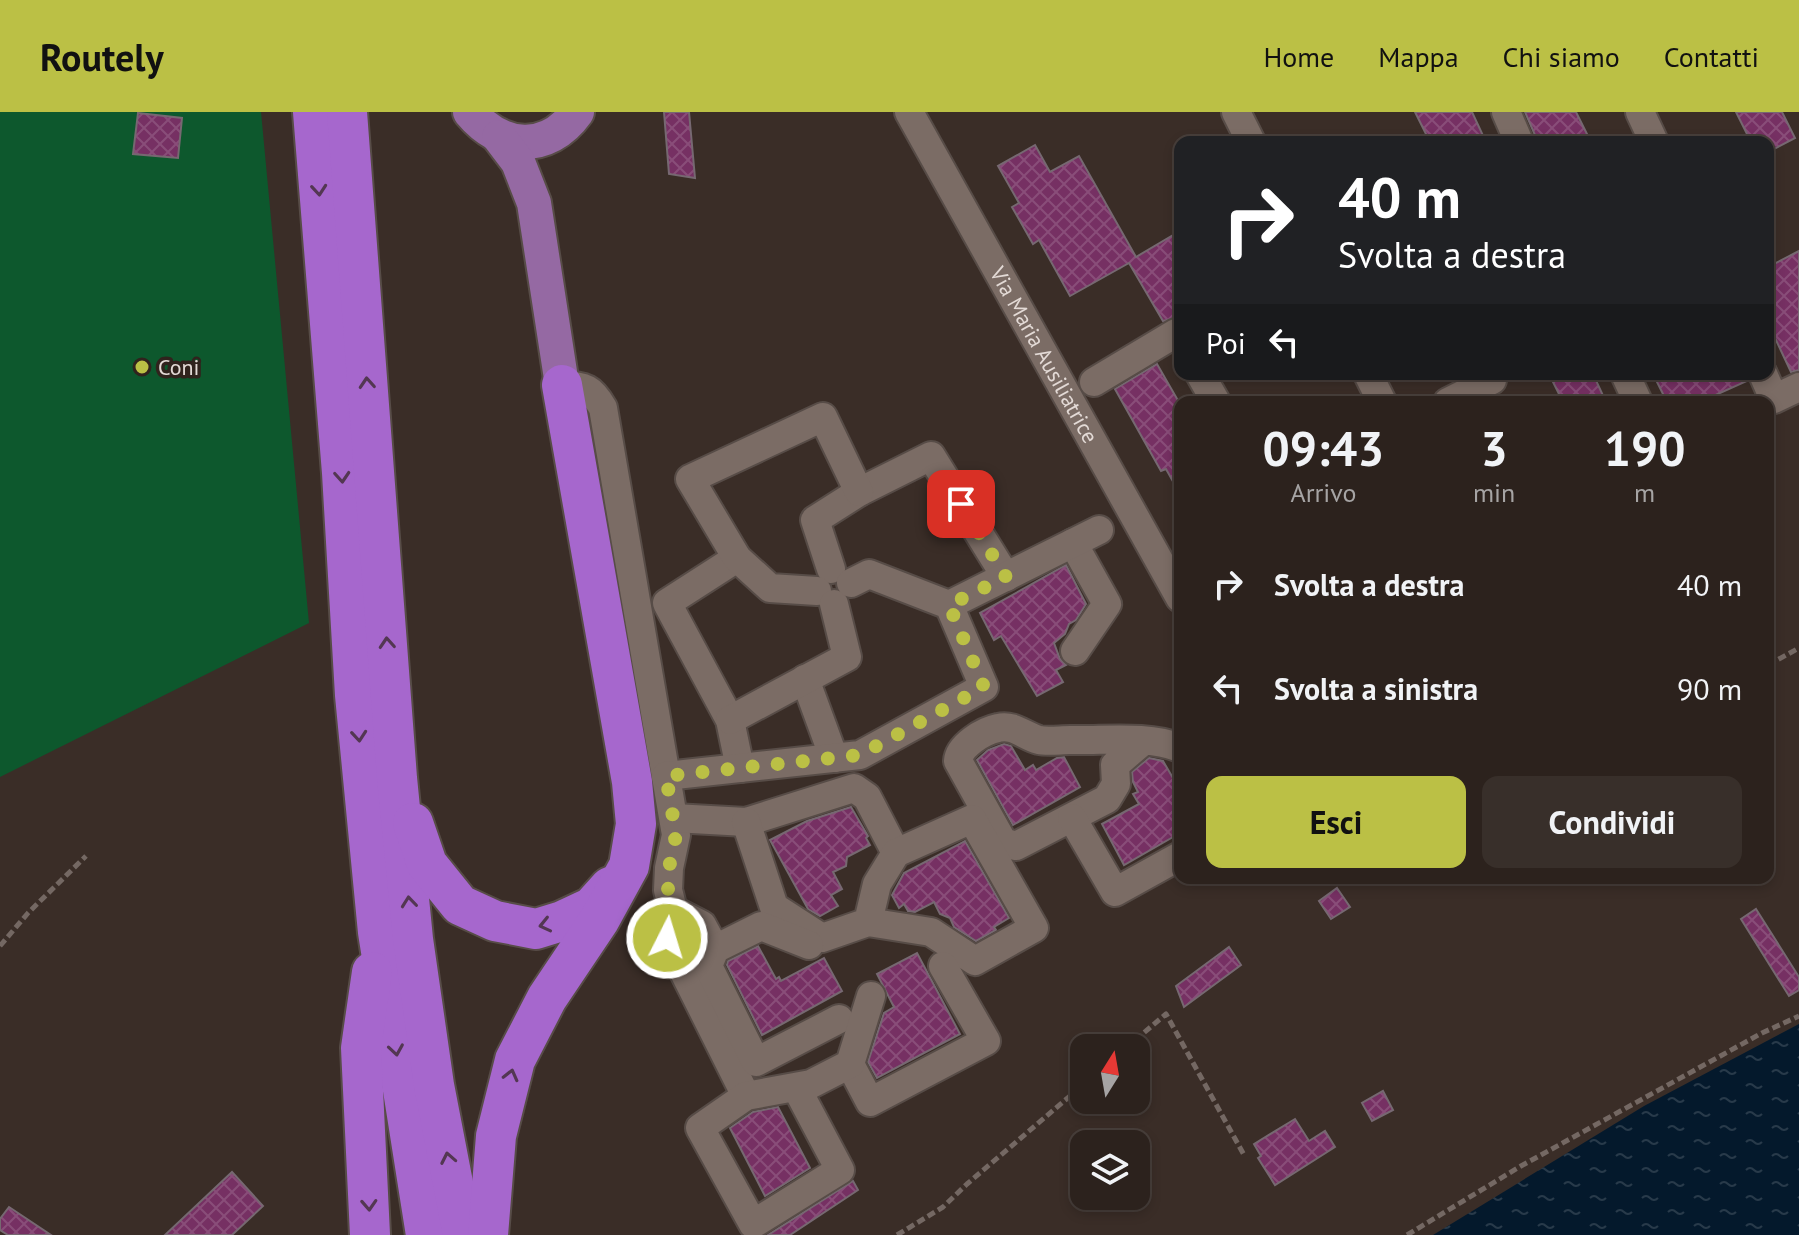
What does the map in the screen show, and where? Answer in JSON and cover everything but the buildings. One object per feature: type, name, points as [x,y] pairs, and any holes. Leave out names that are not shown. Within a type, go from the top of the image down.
[{"type":"highway","points":[[313,112],[342,473],[355,695],[378,932],[426,1235]]},
{"type":"highway","points":[[347,112],[397,778],[413,939],[432,1071],[463,1235]]},
{"type":"highway","points":[[488,1235],[496,1136],[515,1060],[547,998],[600,919],[629,866],[636,824],[632,782],[562,385]]},
{"type":"highway","points":[[397,778],[427,864],[460,905],[495,921],[536,929],[562,921],[592,907],[629,866]]},
{"type":"highway","points":[[370,1235],[361,1048],[378,932]]},
{"type":"main road","points":[[470,112],[499,137],[518,162],[534,203],[562,385]]},
{"type":"main road","points":[[499,137],[517,142],[536,141],[565,123]]},
{"type":"main road","points":[[534,203],[540,164],[565,123]]},
{"type":"street","name":"Via Maria Ausiliatrice","points":[[909,112],[1174,587]]},
{"type":"street","points":[[1236,112],[1248,136]]},
{"type":"street","points":[[1506,112],[1516,136]]},
{"type":"street","points":[[1640,112],[1651,136]]},
{"type":"street","points":[[1094,382],[1174,334]]},
{"type":"street","points":[[562,385],[584,387],[595,395],[603,408],[674,818],[676,835],[668,879],[673,910],[667,938],[746,1096]]},
{"type":"street","points":[[1464,396],[1494,385]]},
{"type":"street","points":[[666,776],[860,755],[984,687],[949,605],[869,574],[833,587],[770,588],[737,558],[690,479],[823,417],[859,492]]},
{"type":"street","points":[[730,720],[847,657],[815,520],[859,492],[931,456],[1006,577]]},
{"type":"street","points":[[949,605],[1086,536],[1107,604],[1075,651]]},
{"type":"street","points":[[737,558],[667,603],[730,720],[740,768]]},
{"type":"street","points":[[805,679],[834,758]]},
{"type":"street","points":[[1143,741],[1115,765],[1116,784],[1107,799],[1016,846],[1003,842],[958,761],[962,748],[995,728],[1007,727],[1039,740],[1143,741],[1174,746]]},
{"type":"street","points":[[674,818],[746,822],[854,788],[867,797],[896,853]]},
{"type":"street","points":[[1072,818],[1115,892],[1174,859]]},
{"type":"street","points":[[746,822],[774,907],[822,938],[868,922],[931,932],[975,961],[1034,928],[972,819],[896,853],[877,884],[868,922]]},
{"type":"street","points":[[673,910],[702,925],[715,949]]},
{"type":"street","points":[[827,952],[761,926],[715,949],[708,966],[756,1062],[839,1019]]},
{"type":"street","points":[[871,996],[850,1064],[870,1102],[986,1041],[943,966]]},
{"type":"street","points":[[796,1087],[840,1170],[753,1224],[700,1128],[746,1096],[811,1084],[850,1064]]},
{"type":"path","points":[[1774,662],[1799,648]]},
{"type":"path","points":[[0,946],[28,913],[86,856]]},
{"type":"path","points":[[1142,1034],[1166,1014],[1244,1155]]},
{"type":"path","points":[[1407,1235],[1534,1159],[1762,1033],[1799,1016]]},
{"type":"path","points":[[897,1235],[943,1207],[1070,1096]]},
{"type":"green space","name":"Coni","points":[[0,112],[261,112],[309,623],[0,777]]},
{"type":"water","points":[[1799,1024],[1799,1235],[1433,1235],[1644,1106]]},
{"type":"place","name":"Coni","points":[[142,367]]},
{"type":"route","points":[[667,938],[673,910],[668,890],[669,868],[676,835],[666,776],[860,755],[984,687],[949,605],[1006,577],[961,504]]}]
